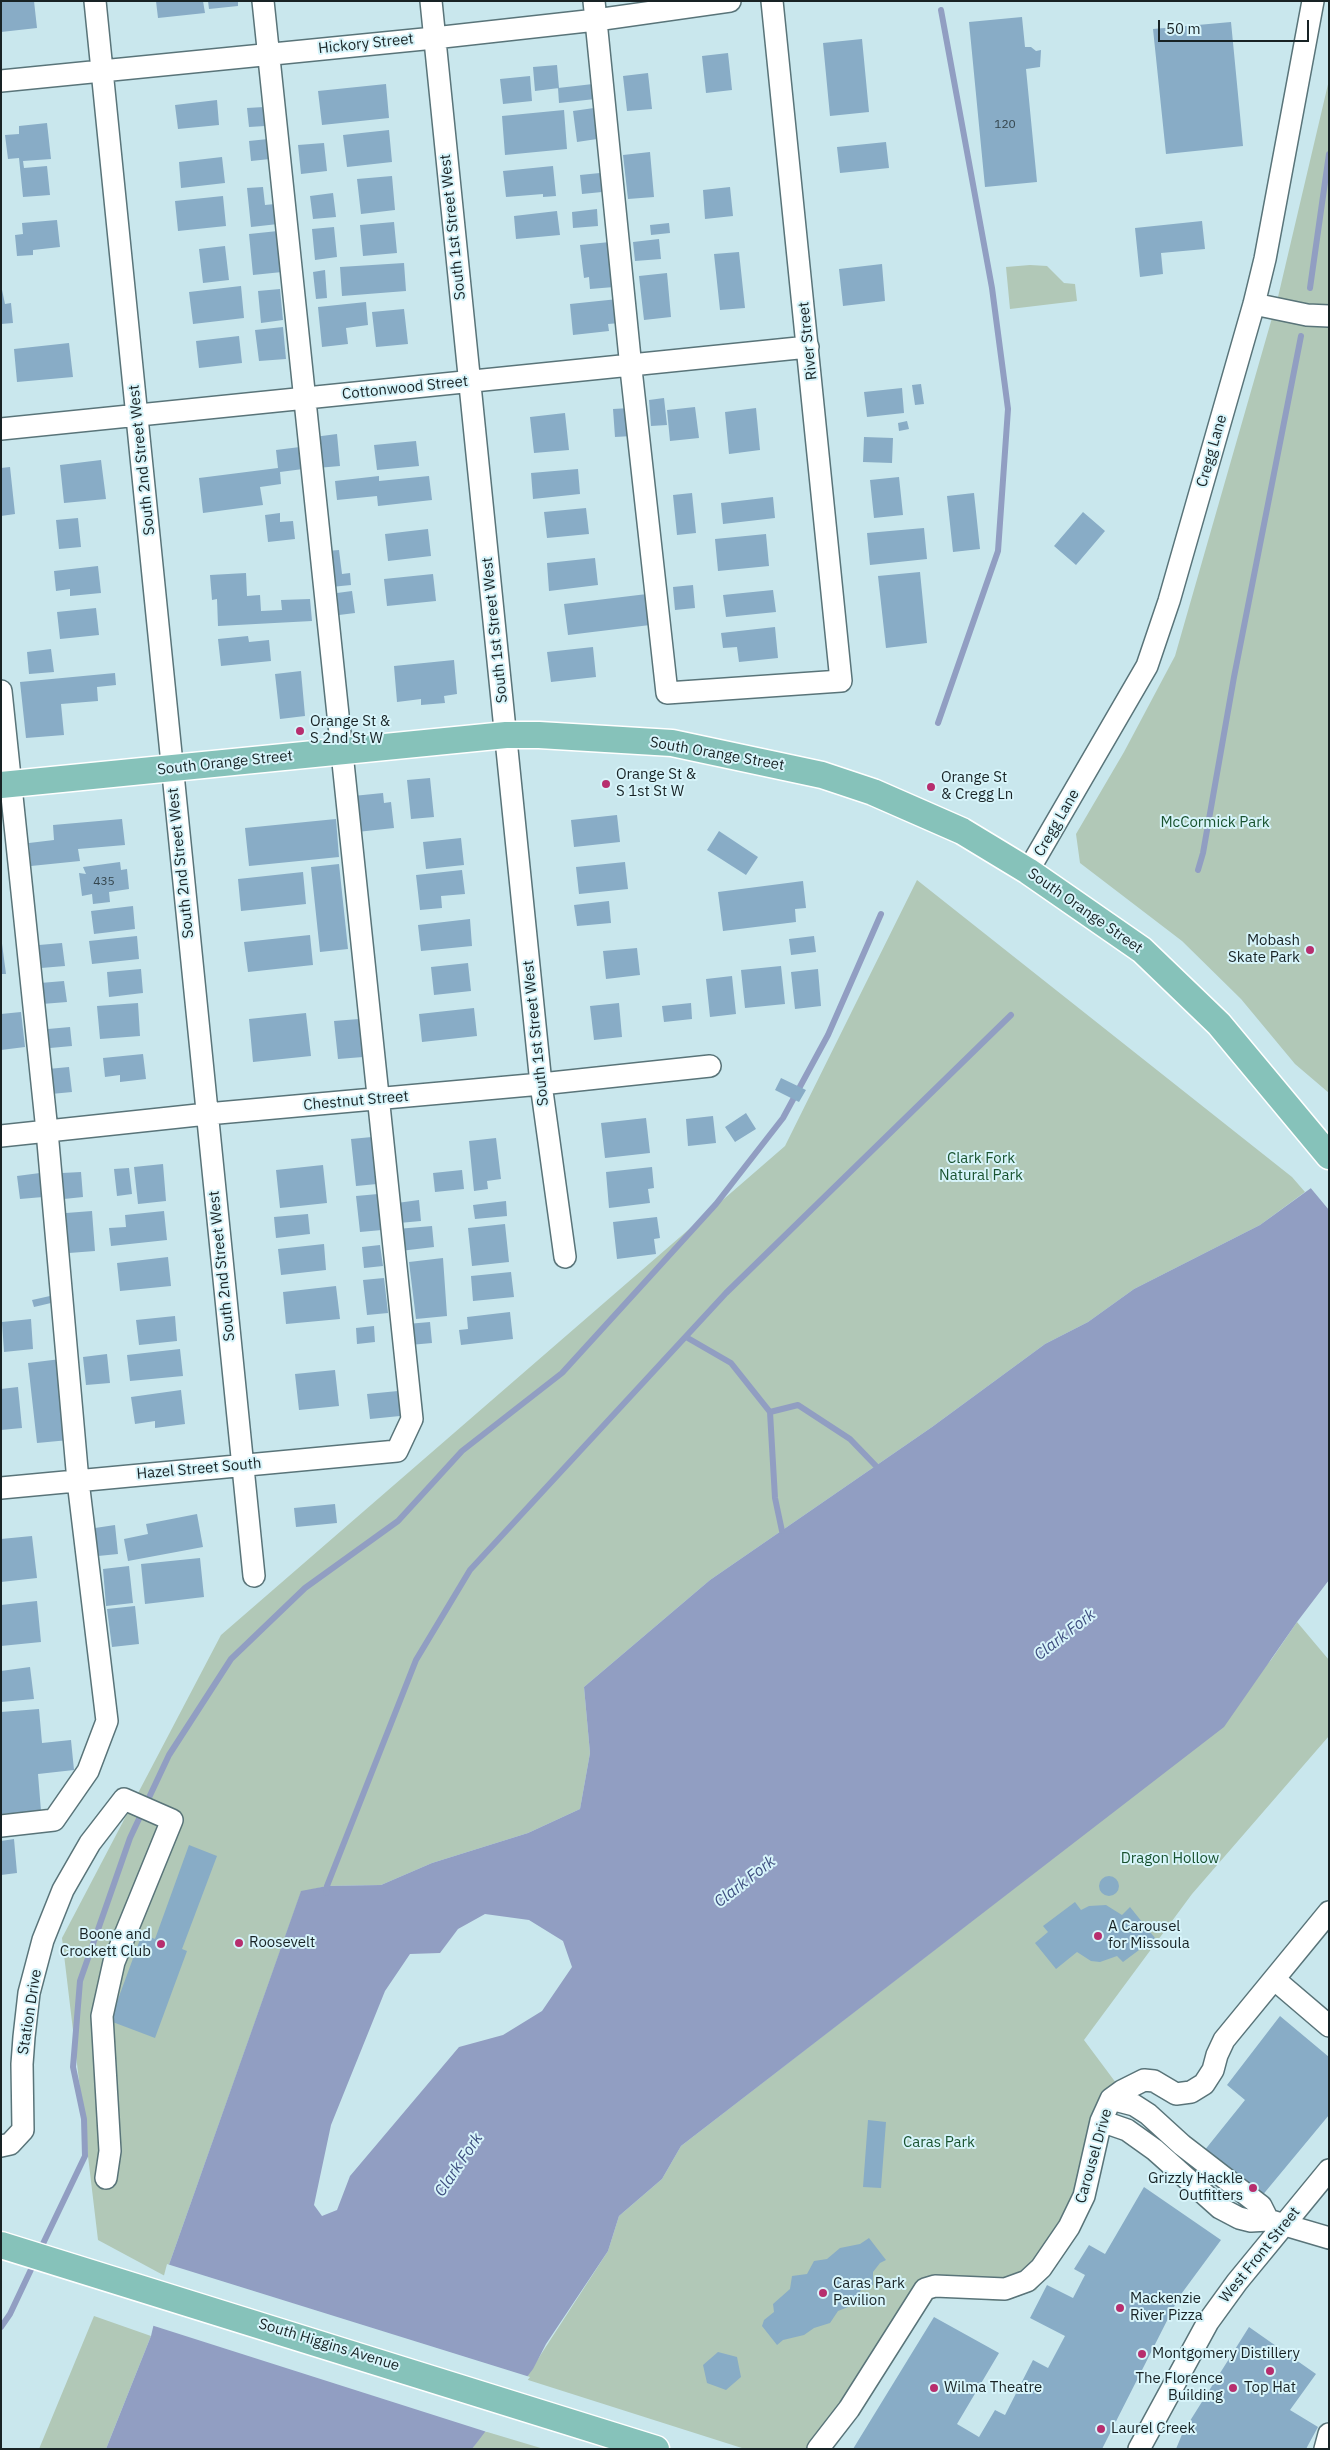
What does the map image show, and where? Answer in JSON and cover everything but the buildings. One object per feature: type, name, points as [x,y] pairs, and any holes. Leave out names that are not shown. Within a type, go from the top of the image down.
[{"type":"main road","name":"South Orange Street","points":[[6,784],[506,735],[599,737],[672,743],[813,773],[873,792],[962,831],[1028,872],[1142,950],[1220,1024],[1329,1156]]},
{"type":"main road","name":"South Higgins Avenue","points":[[1,2244],[656,2449]]},
{"type":"street","name":"South 2nd Street West","points":[[95,1],[254,1576]]},
{"type":"street","points":[[263,1],[343,751],[377,1099]]},
{"type":"street","name":"South 1st Street West","points":[[431,1],[541,1084],[565,1258]]},
{"type":"street","name":"Hickory Street","points":[[1,81],[434,38],[595,10],[730,1]]},
{"type":"street","name":"River Street","points":[[630,365],[667,692],[841,681],[772,1]]},
{"type":"street","name":"Cregg Lane","points":[[1028,872],[1147,666],[1169,601],[1254,304],[1267,249],[1313,1]]},
{"type":"street","points":[[595,10],[630,365]]},
{"type":"street","points":[[1254,304],[1307,315],[1329,316]]},
{"type":"street","name":"Cottonwood Street","points":[[1,429],[808,347]]},
{"type":"street","points":[[1,691],[6,784],[47,1131],[78,1481],[107,1721],[88,1771],[54,1820],[1,1826]]},
{"type":"street","name":"Chestnut Street","points":[[1,1136],[207,1114],[541,1084],[710,1066]]},
{"type":"street","name":"Hazel Street South","points":[[1,1488],[397,1451],[412,1419],[377,1099]]},
{"type":"street","name":"Station Drive","points":[[1,2146],[10,2144],[23,2130],[22,2064],[24,2037],[29,1993],[43,1940],[63,1890],[90,1843],[129,1801],[172,1820],[114,1962],[102,2016],[110,2151],[106,2178]]},
{"type":"street","name":"Carousel Drive","points":[[818,2449],[848,2409],[925,2289],[935,2286],[1005,2289],[1027,2281],[1041,2268],[1069,2227],[1084,2196],[1101,2121],[1111,2099],[1144,2080],[1154,2081],[1176,2094],[1191,2092],[1204,2084],[1213,2070],[1224,2040],[1329,1912]]},
{"type":"street","points":[[1274,1979],[1329,2026]]},
{"type":"street","points":[[1111,2099],[1134,2104],[1148,2114],[1182,2145],[1261,2206],[1276,2222]]},
{"type":"street","points":[[1101,2121],[1127,2130],[1155,2150],[1220,2208],[1251,2221],[1276,2222],[1329,2238]]},
{"type":"street","name":"West Front Street","points":[[1139,2449],[1208,2322],[1276,2222],[1329,2170]]},
{"type":"street","points":[[1325,2449],[1329,2434]]},
{"type":"green space","name":"McCormick Park","points":[[1329,80],[1329,1093],[1295,1064],[1241,999],[1182,941],[1080,863],[1076,834],[1124,752],[1175,656],[1278,297]]},
{"type":"green space","points":[[1047,266],[1064,283],[1075,284],[1077,301],[1010,309],[1006,267]]},
{"type":"green space","name":"Clark Fork Natural Park","points":[[917,880],[1292,1177],[1305,1192],[1260,1225],[1134,1289],[1088,1322],[1045,1344],[932,1427],[710,1580],[584,1687],[590,1753],[580,1809],[528,1833],[432,1863],[381,1885],[327,1886],[301,1892],[165,2276],[98,2240],[62,1938],[221,1635],[785,1146]]},
{"type":"green space","name":"Caras Park","points":[[1297,1622],[1329,1660],[1329,1736],[1192,1894],[1084,2040],[1122,2091],[1064,2251],[1036,2290],[1002,2301],[940,2297],[933,2299],[818,2449],[745,2449],[525,2379],[608,2251],[619,2216],[662,2179],[681,2146],[1120,1806],[1271,1660]]},
{"type":"green space","points":[[94,2316],[151,2336],[106,2449],[39,2449]]},
{"type":"green space","points":[[484,2431],[544,2449],[472,2449]]},
{"type":"water","name":"Clark Fork","points":[[1329,1175],[1329,1580],[1297,1622],[1224,1727],[681,2146],[662,2179],[619,2216],[608,2251],[546,2344],[533,2369],[472,2449],[106,2449],[151,2336],[165,2276],[301,1891],[327,1886],[381,1885],[432,1863],[528,1833],[580,1809],[590,1753],[584,1687],[710,1580],[932,1427],[1045,1344],[1088,1322],[1134,1289],[1260,1225]],"holes":[[[485,1914],[529,1920],[563,1941],[572,1967],[542,2011],[503,2035],[459,2047],[350,2176],[337,2210],[322,2216],[314,2205],[331,2125],[385,1991],[410,1954],[440,1953],[458,1929]]]},
{"type":"pier","points":[[1329,1172],[1329,1210],[1309,1186]]},
{"type":"pier","points":[[167,2264],[530,2377],[487,2432],[151,2325]]},
{"type":"waterway","points":[[938,723],[998,551],[1008,409],[992,288],[941,10]]},
{"type":"waterway","points":[[1310,288],[1329,154]]},
{"type":"waterway","points":[[1198,870],[1203,853],[1234,677],[1301,336]]},
{"type":"waterway","points":[[39,2252],[85,2156],[84,2119],[73,2067],[80,1981],[130,1838],[169,1755],[231,1659],[305,1588],[398,1521],[462,1451],[562,1373],[716,1204],[783,1118],[828,1035],[881,914]]},
{"type":"waterway","points":[[326,1893],[327,1886],[416,1660],[470,1570],[726,1293],[1011,1015]]},
{"type":"waterway","points":[[686,1337],[731,1363],[770,1412],[775,1498],[782,1531]]},
{"type":"waterway","points":[[770,1412],[798,1405],[850,1439],[876,1466]]},
{"type":"waterway","points":[[1,2327],[10,2314],[35,2261]]},
{"type":"place","name":"Orange St & S 2nd St W","points":[[300,731]]},
{"type":"place","name":"Orange St & S 1st St W","points":[[606,784]]},
{"type":"place","name":"Orange St & Cregg Ln","points":[[931,787]]},
{"type":"place","name":"Mobash Skate Park","points":[[1310,950]]},
{"type":"place","name":"A Carousel for Missoula","points":[[1098,1936]]},
{"type":"place","name":"Roosevelt","points":[[239,1943]]},
{"type":"place","name":"Boone and Crockett Club","points":[[161,1944]]},
{"type":"place","name":"Grizzly Hackle Outfitters","points":[[1253,2188]]},
{"type":"place","name":"Caras Park Pavilion","points":[[823,2293]]},
{"type":"place","name":"Mackenzie River Pizza","points":[[1120,2308]]},
{"type":"place","name":"Montgomery Distillery","points":[[1142,2354]]},
{"type":"place","name":"Top Hat","points":[[1270,2371]]},
{"type":"place","name":"Wilma Theatre","points":[[934,2388]]},
{"type":"place","name":"The Florence Building","points":[[1233,2388]]},
{"type":"place","name":"Laurel Creek","points":[[1101,2429]]},
{"type":"park label","name":"Dragon Hollow","points":[[1170,1859]]}]
